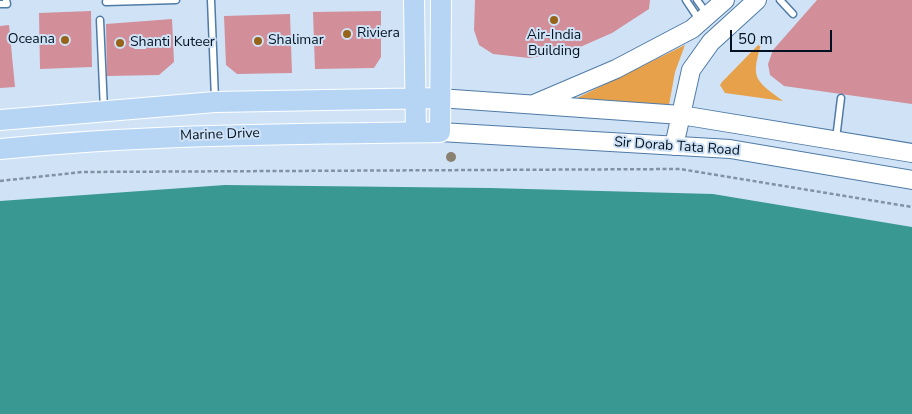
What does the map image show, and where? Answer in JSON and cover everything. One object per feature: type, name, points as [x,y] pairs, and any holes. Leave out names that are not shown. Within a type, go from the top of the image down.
[{"type":"main road","points":[[414,0],[416,132]]},
{"type":"main road","points":[[440,132],[441,0]]},
{"type":"main road","points":[[0,120],[215,102],[439,98]]},
{"type":"main road","name":"Marine Drive","points":[[0,149],[80,141],[207,135],[440,132]]},
{"type":"street","points":[[532,106],[616,70],[692,29],[725,0]]},
{"type":"street","points":[[674,146],[691,70],[711,42],[756,0]]},
{"type":"street","name":"Sir Dorab Tata Road","points":[[439,98],[681,115],[912,153]]},
{"type":"street","name":"Sir Dorab Tata Road","points":[[440,132],[730,149],[912,180]]},
{"type":"street","points":[[852,170],[858,144]]},
{"type":"lane","points":[[0,4],[7,4],[6,0]]},
{"type":"lane","points":[[106,2],[176,0]]},
{"type":"lane","points":[[211,0],[215,102]]},
{"type":"lane","points":[[686,0],[704,18]]},
{"type":"lane","points":[[697,0],[704,18]]},
{"type":"lane","points":[[780,0],[792,14]]},
{"type":"lane","points":[[100,20],[104,111]]},
{"type":"lane","points":[[836,140],[841,98]]},
{"type":"path","points":[[0,181],[82,172],[680,169],[912,208]]},
{"type":"shaded area","points":[[762,41],[756,63],[757,77],[766,88],[783,101],[725,93],[720,85],[722,82]]},
{"type":"shaded area","points":[[685,45],[675,72],[669,105],[577,98]]},
{"type":"shaded area","points":[[225,185],[490,188],[713,194],[912,227],[912,414],[0,414],[0,201]]},
{"type":"building","name":"Air-India Building","points":[[475,0],[650,0],[649,9],[612,33],[571,51],[529,58],[493,54],[479,45],[474,30]]},
{"type":"building","points":[[817,0],[912,0],[912,104],[784,86],[770,75],[768,64],[773,50]]},
{"type":"building","name":"Oceana","points":[[91,11],[92,67],[40,69],[39,13]]},
{"type":"building","name":"Riviera","points":[[381,11],[381,57],[374,68],[315,69],[313,12]]},
{"type":"building","name":"Shalimar","points":[[290,14],[292,73],[237,74],[226,65],[224,16]]},
{"type":"building","name":"Shanti Kuteer","points":[[172,19],[174,62],[159,75],[107,76],[106,24]],"holes":[[[134,38],[146,38],[146,49],[134,49]]]},
{"type":"building","points":[[9,25],[15,87],[0,88],[0,26]]},
{"type":"place","name":"Air-India Building","points":[[554,20]]},
{"type":"place","name":"Riviera","points":[[347,34]]},
{"type":"place","name":"Oceana","points":[[65,40]]},
{"type":"place","name":"Shalimar","points":[[258,41]]},
{"type":"place","name":"Shanti Kuteer","points":[[120,43]]}]
